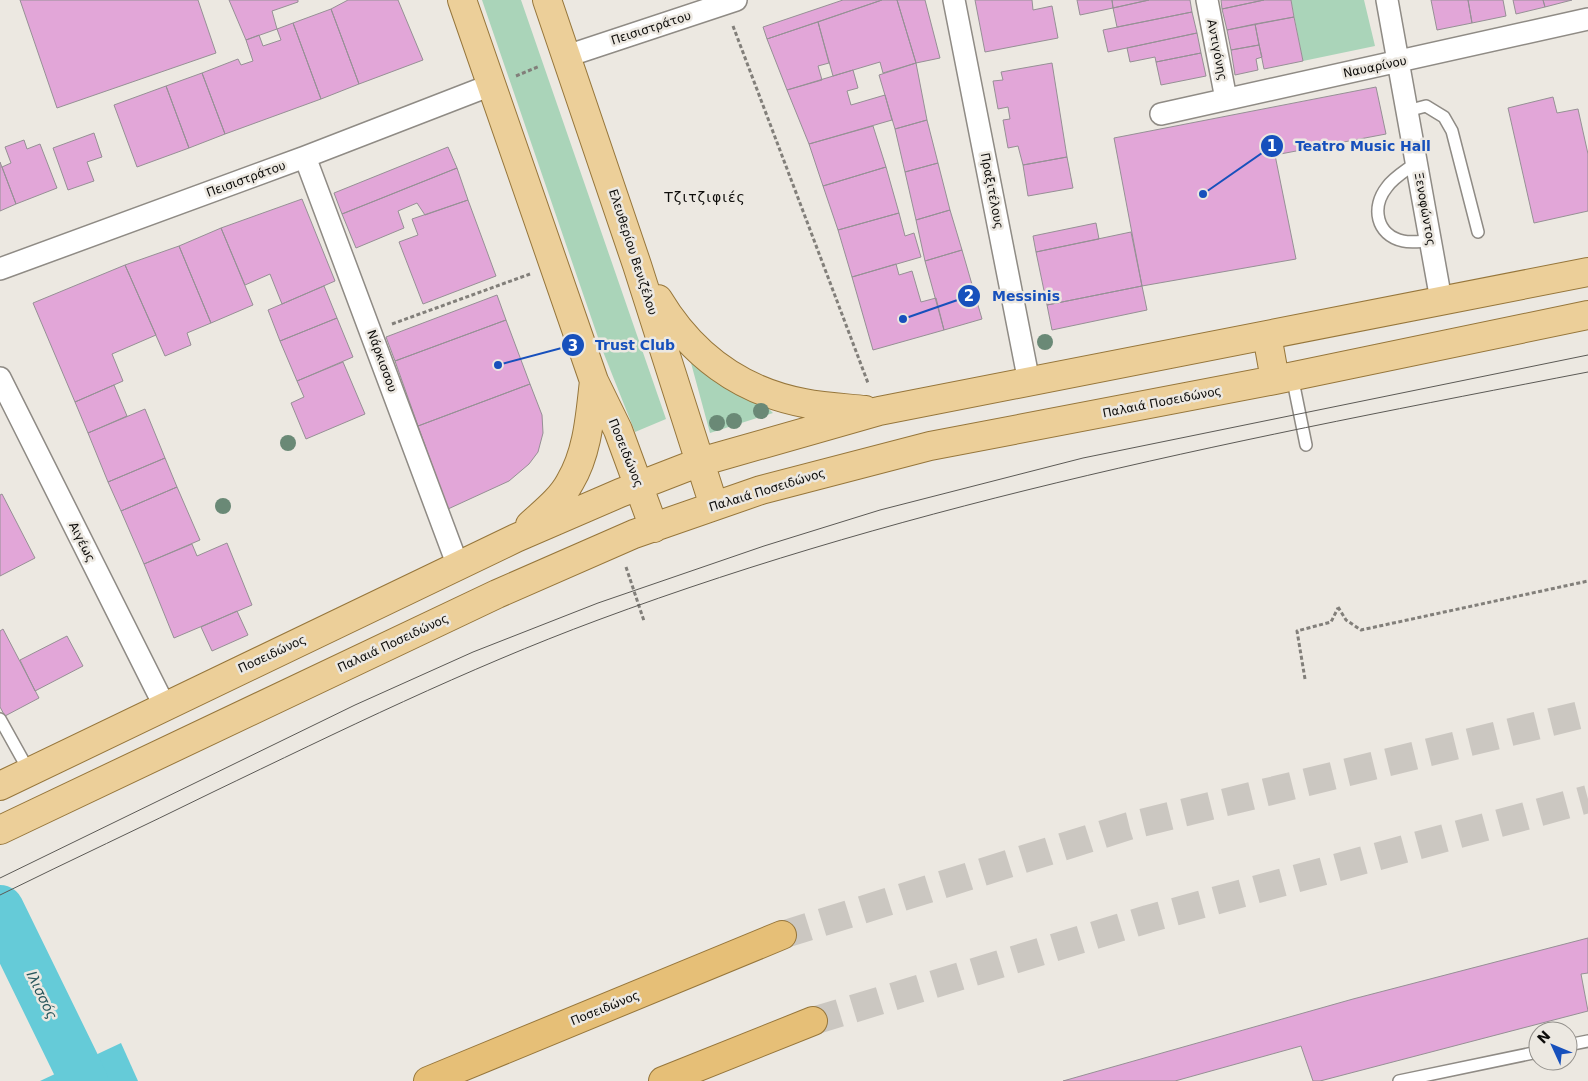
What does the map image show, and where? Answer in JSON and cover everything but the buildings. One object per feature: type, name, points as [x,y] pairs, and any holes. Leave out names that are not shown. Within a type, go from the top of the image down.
[{"type":"highway","name":"Ποσειδώνος","points":[[428,1081],[782,935]]},
{"type":"highway","points":[[663,1081],[813,1021]]},
{"type":"main road","points":[[462,0],[594,381],[584,449],[570,482],[552,505],[516,538]]},
{"type":"main road","name":"Ελευθερίου Βενιζέλου","points":[[547,0],[637,265],[714,506]]},
{"type":"main road","points":[[637,265],[671,320],[694,347],[714,365],[735,378],[768,393],[804,404],[879,411]]},
{"type":"main road","points":[[516,538],[639,485],[700,462],[879,411],[1588,272]]},
{"type":"main road","name":"Παλαιά Ποσειδώνος","points":[[0,830],[497,594],[615,542],[714,506],[842,468],[930,446],[1283,378],[1588,314]]},
{"type":"main road","points":[[1267,335],[1283,378]]},
{"type":"main road","name":"Ποσειδώνος","points":[[594,381],[618,430],[654,528]]},
{"type":"main road","name":"Ποσειδώνος","points":[[29,771],[516,538]]},
{"type":"main road","points":[[0,786],[29,771]]},
{"type":"street","name":"Πραξιτέλους","points":[[954,0],[1029,382]]},
{"type":"street","name":"Αντιγόνης","points":[[1207,0],[1226,99]]},
{"type":"street","name":"Ξενοφώντος","points":[[1387,0],[1442,300]]},
{"type":"street","name":"Πεισιστράτου","points":[[567,56],[730,2]]},
{"type":"street","name":"Ναυαρίνου","points":[[1161,114],[1588,19]]},
{"type":"street","name":"Πεισιστράτου","points":[[0,269],[305,157],[491,85]]},
{"type":"street","name":"Νάρκισσου","points":[[305,157],[458,566]]},
{"type":"street","name":"Αιγέως","points":[[0,378],[164,705]]},
{"type":"lane","points":[[1408,111],[1426,106],[1444,117],[1452,131],[1478,232]]},
{"type":"lane","points":[[1417,162],[1388,185],[1380,197],[1378,212],[1380,227],[1404,242],[1431,241]]},
{"type":"lane","points":[[1283,378],[1306,445]]},
{"type":"lane","points":[[0,719],[29,771]]},
{"type":"lane","points":[[1400,1081],[1528,1054]]},
{"type":"path","points":[[730,2],[879,411]]},
{"type":"path","points":[[491,85],[567,56]]},
{"type":"path","points":[[391,324],[499,285]]},
{"type":"path","points":[[624,561],[644,620]]},
{"type":"path","points":[[1305,679],[1297,631],[1331,622],[1338,607],[1346,620],[1362,630],[1588,581]]},
{"type":"green space","points":[[482,0],[521,0],[666,419],[635,432],[602,349]]},
{"type":"green space","points":[[1291,0],[1364,0],[1375,46],[1303,61]]},
{"type":"green space","points":[[691,363],[709,376],[766,406],[773,413],[710,433]]},
{"type":"water","points":[[121,1043],[138,1081],[40,1081]]},
{"type":"waterway","name":"Ιλισσός","points":[[0,909],[84,1081]]},
{"type":"tunnel","points":[[782,935],[1129,826],[1588,713]]},
{"type":"tunnel","points":[[813,1021],[1148,919],[1588,799]]},
{"type":"tram line","points":[[0,878],[355,705],[473,652],[598,603],[764,546],[880,510],[1083,458],[1588,355]]},
{"type":"tram line","points":[[0,895],[308,746],[452,680],[598,620],[719,578],[842,540],[964,506],[1088,475],[1337,421],[1588,372]]},
{"type":"place","name":"Teatro Music Hall","points":[[1203,194]]},
{"type":"place","name":"Messinis","points":[[903,319]]},
{"type":"place","name":"Trust Club","points":[[498,365]]},
{"type":"district","name":"Τζιτζιφιές","points":[[705,197]]}]
